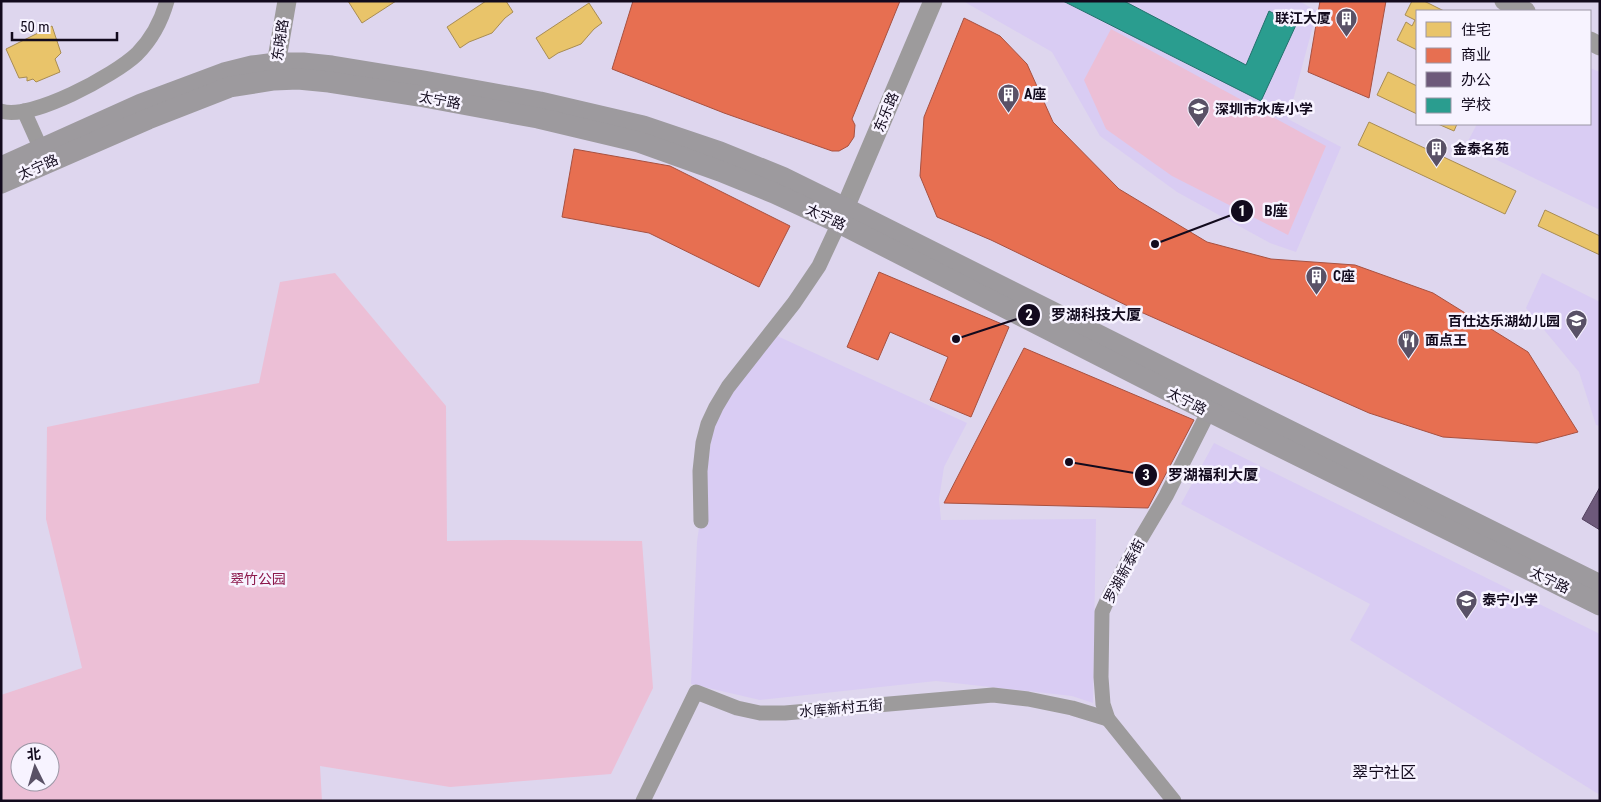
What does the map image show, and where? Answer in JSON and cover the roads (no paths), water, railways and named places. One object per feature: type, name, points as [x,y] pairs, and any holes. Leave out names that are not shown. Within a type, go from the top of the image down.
[{"type":"main road","name":"太宁路","points":[[1,184],[148,119],[230,87],[303,63],[424,81],[540,102],[643,126],[720,152],[773,174],[842,215],[1212,403],[1600,605]]},
{"type":"main road","name":"太宁路","points":[[1,167],[141,104],[224,73],[252,66],[275,71]]},
{"type":"main road","name":"太宁路","points":[[1212,403],[1600,585]]},
{"type":"street","points":[[1,110],[7,112],[24,111],[56,101],[107,76],[136,54],[156,31],[167,1]]},
{"type":"street","name":"东晓路","points":[[275,71],[287,1]]},
{"type":"street","name":"东乐路","points":[[842,215],[933,1]]},
{"type":"street","points":[[1504,1],[1524,10]]},
{"type":"street","points":[[24,111],[40,149]]},
{"type":"street","points":[[701,521],[700,471],[703,443],[708,424],[728,387],[794,303],[819,266],[842,215]]},
{"type":"street","name":"罗湖新泰街","points":[[1174,801],[1108,718],[1103,704],[1101,677],[1102,612],[1134,550],[1166,496],[1212,403]]},
{"type":"street","name":"水库新村五街","points":[[643,801],[696,692],[737,708],[760,713],[785,713],[994,695],[1028,699],[1108,718]]},
{"type":"place","name":"联江大厦","points":[[1347,37]]},
{"type":"place","name":"A座","points":[[1008,113]]},
{"type":"place","name":"深圳市水库小学","points":[[1199,128]]},
{"type":"place","name":"金泰名苑","points":[[1437,168]]},
{"type":"place","name":"B座","points":[[1155,244]]},
{"type":"place","name":"C座","points":[[1317,295]]},
{"type":"place","name":"罗湖科技大厦","points":[[956,339]]},
{"type":"place","name":"百仕达乐湖幼儿园","points":[[1576,340]]},
{"type":"place","name":"面点王","points":[[1409,359]]},
{"type":"place","name":"罗湖福利大厦","points":[[1069,462]]},
{"type":"place","name":"泰宁小学","points":[[1466,619]]},
{"type":"district","name":"翠宁社区","points":[[1384,772]]},
{"type":"park label","name":"翠竹公园","points":[[258,579]]}]
